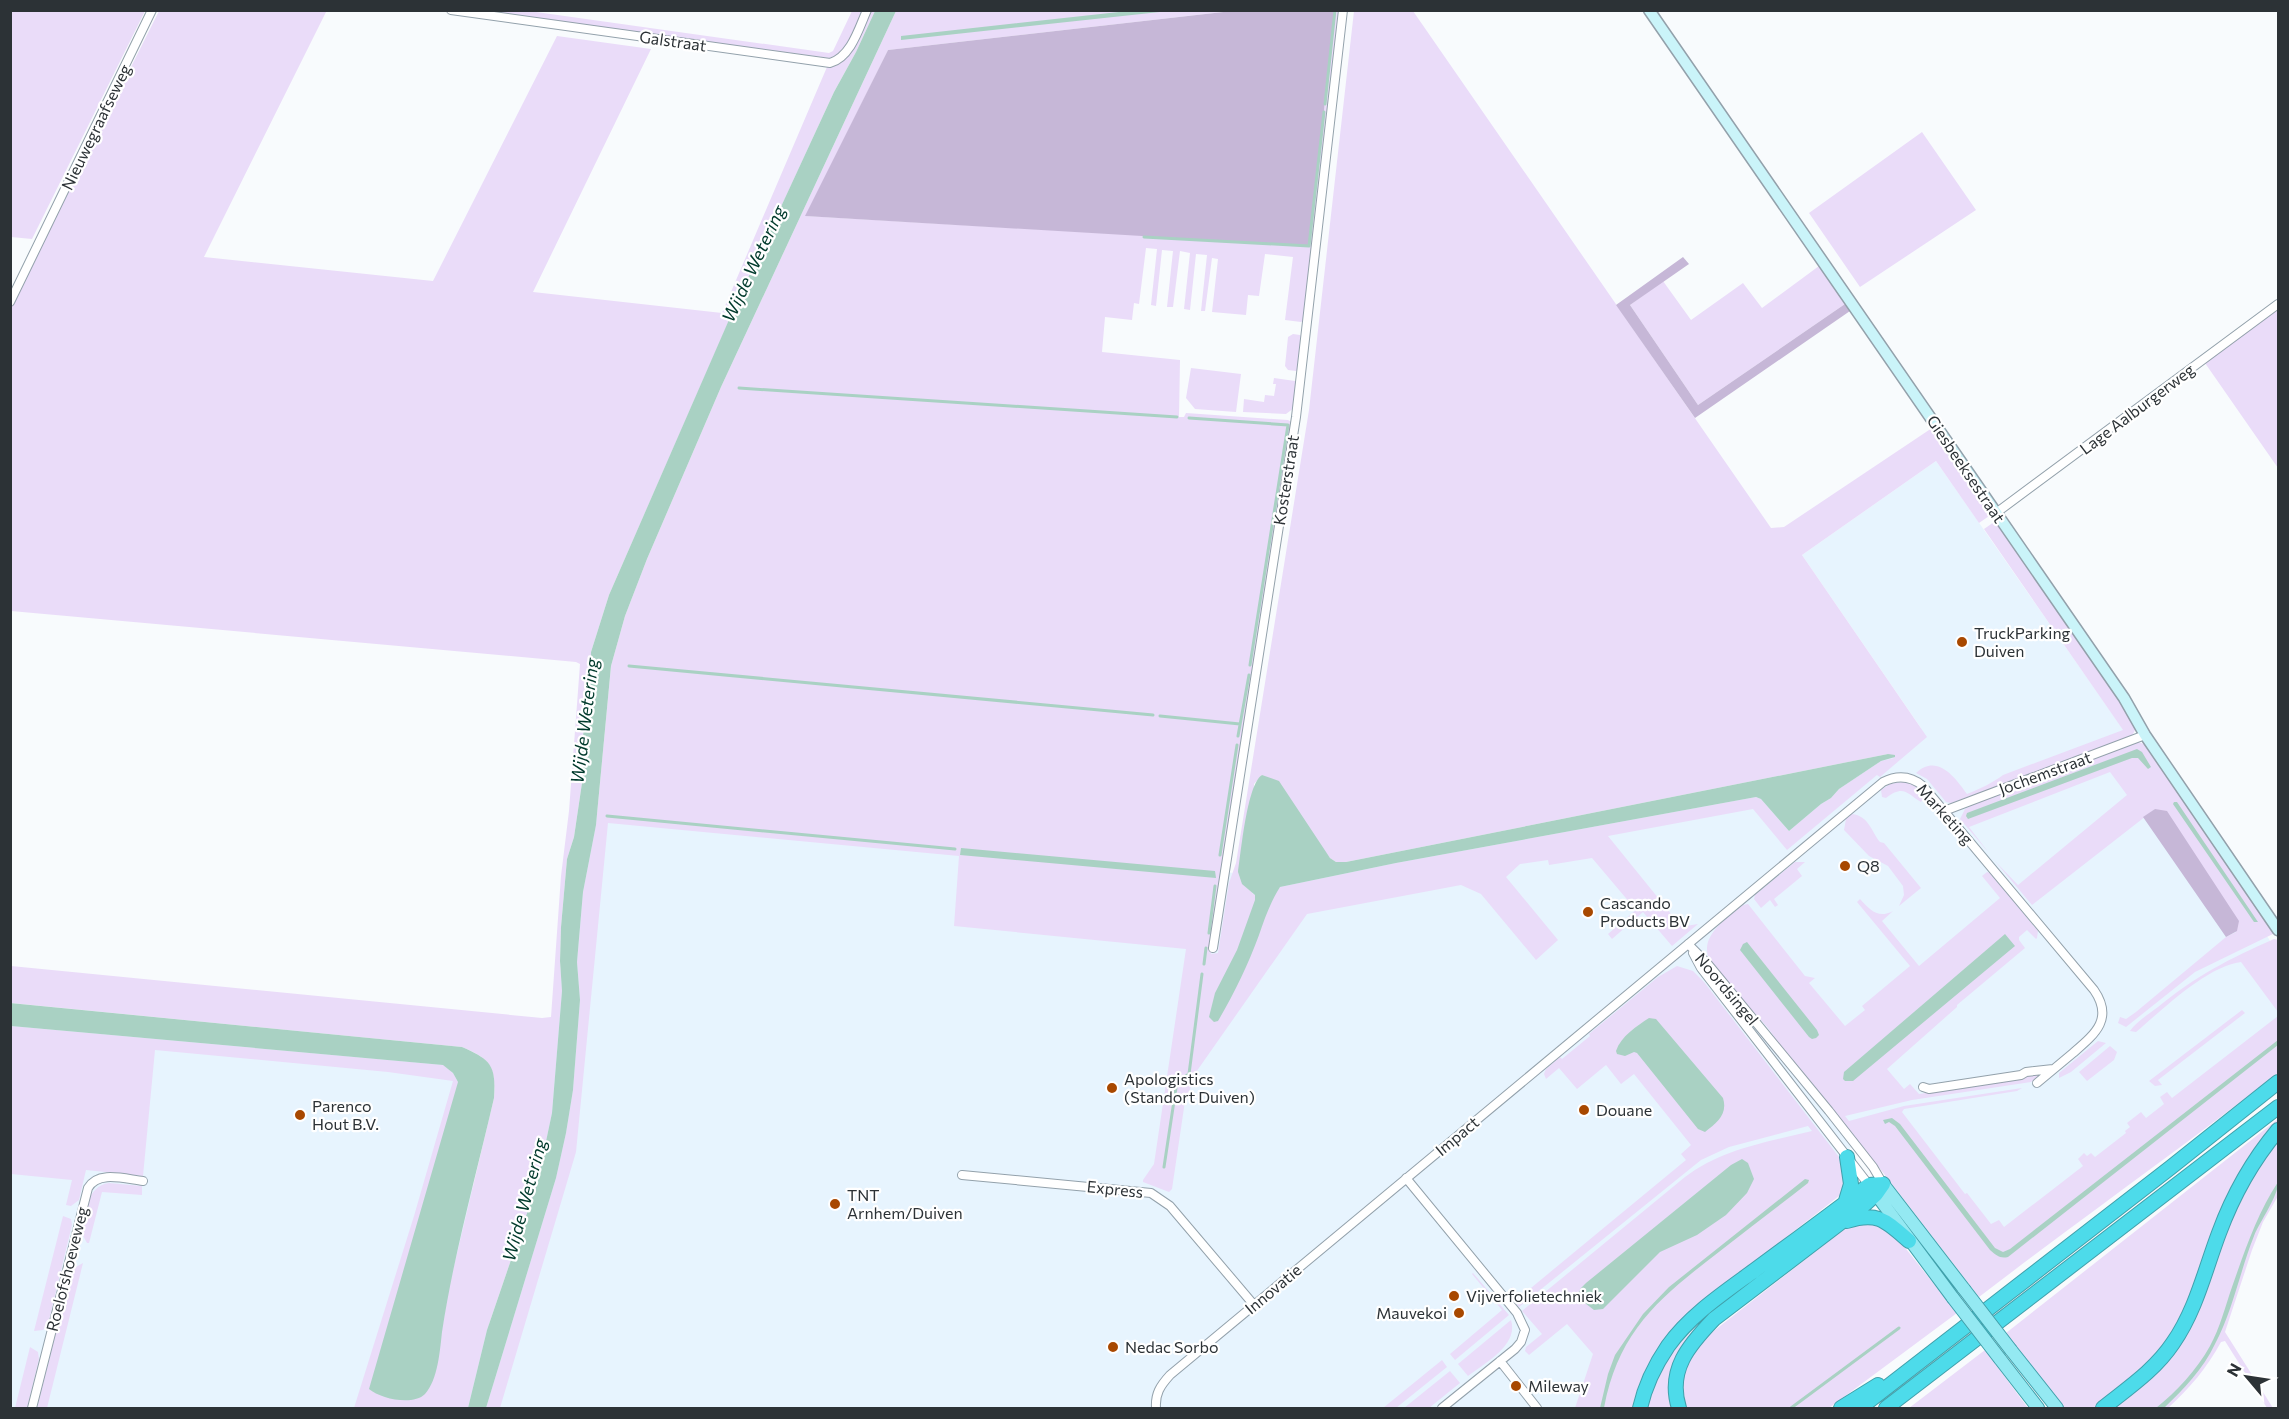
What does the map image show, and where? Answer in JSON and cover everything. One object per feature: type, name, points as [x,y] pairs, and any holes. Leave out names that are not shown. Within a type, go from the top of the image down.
[{"type":"highway","points":[[1860,1408],[2278,1082]]},
{"type":"highway","points":[[1886,1408],[2278,1107]]},
{"type":"highway","points":[[2103,1408],[2150,1370],[2173,1344],[2194,1304],[2234,1196],[2253,1163],[2278,1130]]},
{"type":"highway","points":[[1845,1204],[1851,1185],[1847,1157]]},
{"type":"highway","points":[[1640,1408],[1655,1366],[1688,1323],[1731,1287],[1872,1185]]},
{"type":"highway","points":[[1679,1408],[1675,1392],[1678,1369],[1683,1354],[1694,1340],[1714,1319],[1842,1222],[1872,1185]]},
{"type":"highway","points":[[1842,1222],[1874,1216],[1886,1221],[1909,1241]]},
{"type":"highway","points":[[1841,1408],[1926,1357]]},
{"type":"main road","name":"Noordsingel","points":[[1872,1185],[1909,1241],[2038,1408]]},
{"type":"main road","name":"Noordsingel","points":[[1872,1185],[1964,1289],[2057,1408]]},
{"type":"street","name":"Nieuwegraafseweg","points":[[10,302],[152,10]]},
{"type":"street","name":"Galstraat","points":[[451,10],[830,63],[837,61],[848,50],[867,10]]},
{"type":"street","name":"Kosterstraat","points":[[1213,948],[1296,417],[1343,10]]},
{"type":"street","name":"Giesbeeksestraat","points":[[1649,10],[2124,698],[2145,735],[2278,930]]},
{"type":"street","name":"Lage Aalburgerweg","points":[[1996,513],[2278,304]]},
{"type":"street","name":"Jochemstraat","points":[[1944,811],[2145,735]]},
{"type":"street","name":"Marketing","points":[[1688,944],[1883,782],[1896,777],[1914,780],[1923,786],[1944,811],[2089,984],[2101,1003],[2102,1018],[2097,1031],[2037,1083]]},
{"type":"street","name":"Noordsingel","points":[[1688,944],[1701,968],[1847,1157],[1872,1185]]},
{"type":"street","name":"Noordsingel","points":[[1688,944],[1707,963],[1873,1167],[1872,1185]]},
{"type":"street","name":"Impact","points":[[1406,1178],[1688,944]]},
{"type":"street","points":[[1923,1087],[1929,1089],[2054,1069]]},
{"type":"street","name":"Express","points":[[962,1175],[1151,1193],[1170,1206],[1254,1305]]},
{"type":"street","name":"Roelofshoeveweg","points":[[32,1408],[88,1188],[95,1180],[103,1177],[143,1181]]},
{"type":"street","points":[[1406,1178],[1521,1319],[1525,1330],[1521,1342],[1442,1408]]},
{"type":"street","name":"Innovatie","points":[[1156,1408],[1156,1395],[1162,1384],[1406,1178]]},
{"type":"street","points":[[1500,1361],[1537,1408]]},
{"type":"shaded area","points":[[327,10],[204,257],[433,281],[557,36],[651,49],[533,292],[722,313],[827,67],[844,61],[850,54],[871,11],[875,11],[834,92],[735,307],[609,595],[591,652],[590,693],[585,713],[582,749],[582,783],[574,837],[567,859],[561,927],[562,991],[552,1113],[537,1184],[487,1330],[468,1408],[354,1408],[453,1081],[388,1072],[155,1050],[143,1176],[86,1170],[79,1200],[71,1206],[66,1205],[72,1180],[11,1174],[11,1026],[444,1065],[453,1073],[458,1082],[435,1372],[449,1287],[494,1098],[494,1079],[490,1065],[485,1060],[462,1047],[11,1003],[11,966],[542,1018],[551,1017],[580,664],[11,611],[10,309],[159,11]]},
{"type":"shaded area","points":[[10,11],[145,11],[32,239],[11,237]]},
{"type":"shaded area","points":[[479,11],[529,11],[829,53],[833,51],[852,11],[863,11],[842,51],[829,58]]},
{"type":"shaded area","points":[[896,11],[1232,11],[888,50],[806,216],[1309,245],[1335,11],[1341,11],[1306,319],[1301,322],[1285,320],[1293,257],[1265,254],[1259,296],[1248,295],[1246,315],[1212,312],[1218,259],[1212,258],[1205,311],[1201,311],[1207,255],[1196,254],[1190,310],[1184,309],[1190,253],[1180,251],[1173,307],[1167,307],[1173,251],[1162,250],[1156,306],[1151,305],[1157,249],[1146,248],[1139,304],[1134,303],[1132,320],[1105,317],[1102,352],[1180,360],[1179,417],[1184,417],[1186,413],[1288,420],[1293,423],[1211,954],[1218,953],[1229,883],[1236,863],[1309,410],[1354,11],[1413,11],[1771,528],[1784,527],[1932,428],[1992,514],[1979,523],[1936,461],[1802,555],[1927,737],[1880,777],[1877,775],[1787,850],[1753,809],[1608,836],[1676,920],[1686,926],[1698,924],[1672,946],[1643,912],[1612,939],[1608,934],[1636,910],[1592,858],[1549,865],[1548,860],[1520,864],[1506,877],[1558,940],[1536,960],[1481,894],[1461,885],[1307,914],[1194,1075],[1185,1101],[1172,1189],[1169,1192],[1143,1182],[1143,1180],[1154,1164],[1186,949],[954,926],[959,856],[608,823],[576,1152],[500,1408],[486,1408],[556,1178],[566,1133],[573,1090],[580,1000],[577,962],[583,892],[596,825],[611,666],[625,616],[647,559],[721,387]],"holes":[[[1888,754],[1894,758],[1881,761],[1839,789],[1789,831],[1761,799],[1756,797],[1396,863],[1280,887],[1258,897],[1252,893],[1254,784],[1262,775],[1330,858],[1336,862],[1346,862]]]},
{"type":"shaded area","points":[[1232,11],[1335,11],[1309,246],[805,216],[888,50]]},
{"type":"shaded area","points":[[1922,132],[1976,210],[1860,287],[1809,213]]},
{"type":"shaded area","points":[[1683,257],[1689,264],[1630,305],[1698,405],[1845,304],[1850,311],[1695,418],[1616,305]]},
{"type":"shaded area","points":[[1819,266],[1845,304],[1698,405],[1630,305],[1663,281],[1691,320],[1743,283],[1762,308]]},
{"type":"shaded area","points":[[2278,309],[2278,468],[2205,363]]},
{"type":"shaded area","points":[[1293,334],[1300,335],[1303,339],[1299,368],[1296,371],[1288,370],[1285,366],[1288,337]]},
{"type":"shaded area","points":[[1191,368],[1241,374],[1236,412],[1195,409],[1186,398]]},
{"type":"shaded area","points":[[1274,378],[1295,381],[1297,384],[1294,408],[1286,414],[1243,412],[1244,399],[1264,402],[1265,395],[1274,396],[1276,384],[1273,384]]},
{"type":"shaded area","points":[[1936,461],[2278,952],[2278,1051],[2007,1255],[1887,1119],[1682,1279],[1602,1408],[11,1408],[10,1016],[457,1055],[493,1360],[588,815],[1213,870],[1286,881],[1887,757],[1921,728],[1802,555]]},
{"type":"shaded area","points":[[1997,520],[2118,697],[2136,728],[2131,738],[1951,803],[1946,802],[1927,779],[1916,773],[1924,767],[1938,766],[1951,775],[1967,794],[2003,775],[2123,730],[1984,529]]},
{"type":"shaded area","points":[[2138,742],[2147,745],[2275,933],[2195,972],[2126,1027],[2118,1023],[2120,1017],[2126,1019],[2136,1012],[2226,937],[2236,932],[2155,809],[2032,905],[1994,860],[2018,885],[2127,795],[2110,772],[1969,827],[1989,853],[1960,819],[1965,809],[1984,799]]},
{"type":"shaded area","points":[[1902,782],[1915,786],[1925,795],[1921,802],[1901,791],[1886,798],[1882,797],[1881,790],[1890,784]]},
{"type":"shaded area","points":[[2155,809],[2167,811],[2239,921],[2237,931],[2226,937],[2143,817]]},
{"type":"shaded area","points":[[1852,814],[1866,821],[1880,842],[1884,843],[1921,888],[1899,906],[1904,895],[1903,886],[1888,866],[1869,856],[1844,830],[1846,819]]},
{"type":"shaded area","points":[[1795,862],[1805,862],[1797,869],[1802,876],[1774,899],[1778,905],[1775,907],[1770,900],[1761,908],[1754,899],[1755,895]]},
{"type":"shaded area","points":[[1987,872],[2038,931],[2037,938],[2027,930],[2019,937],[2025,948],[1957,1005],[1887,1069],[1904,1089],[1910,1084],[1919,1094],[2022,1079],[2027,1075],[2042,1073],[2031,1082],[1912,1100],[1845,1116],[1849,1121],[1904,1106],[2022,1088],[2017,1091],[1904,1109],[1902,1112],[1991,1224],[1999,1220],[2004,1227],[2083,1166],[2078,1159],[2084,1153],[2087,1156],[2091,1153],[2095,1157],[2126,1133],[2125,1131],[2130,1127],[2127,1123],[2141,1112],[2146,1118],[2164,1104],[2160,1097],[2167,1092],[2172,1098],[2278,1016],[2278,1073],[1979,1297],[1881,1170],[1789,1058],[1768,1028],[1712,965],[1707,946],[1714,930],[1743,905],[1748,904],[1805,976],[1815,978],[1809,983],[1845,1026],[1865,1010],[1862,1006],[1910,966],[1857,902],[1860,899],[1871,910],[1879,914],[1893,911],[1882,921],[1919,966],[2000,898],[1982,876]]},
{"type":"shaded area","points":[[2274,939],[2278,940],[2278,1012],[2241,962],[2228,965],[2200,980],[2136,1032],[2130,1031],[2143,1018],[2200,977]]},
{"type":"shaded area","points":[[1677,966],[1693,971],[1704,982],[1839,1157],[1846,1174],[1843,1193],[1680,1322],[1661,1344],[1647,1368],[1632,1408],[1575,1408],[1593,1354],[1567,1324],[1529,1355],[1525,1351],[1526,1347],[1542,1334],[1522,1311],[1699,1167],[1745,1148],[1812,1131],[1808,1126],[1729,1147],[1701,1160],[1519,1307],[1510,1296],[1509,1291],[1512,1287],[1520,1297],[1686,1160],[1681,1154],[1691,1145],[1634,1074],[1621,1084],[1606,1065],[1577,1089],[1559,1068],[1546,1079],[1544,1074],[1546,1069],[1560,1057],[1562,1059],[1658,977]]},
{"type":"shaded area","points":[[2242,1010],[2245,1013],[2158,1080],[2162,1085],[2155,1086],[2149,1081]]},
{"type":"shaded area","points":[[2098,1041],[2106,1043],[2071,1072],[2059,1078],[2059,1073]]},
{"type":"shaded area","points":[[2110,1046],[2117,1052],[2114,1060],[2087,1081],[2079,1072]]},
{"type":"shaded area","points":[[2278,1119],[2278,1125],[2265,1140],[2165,1349],[2096,1408],[2063,1408],[2006,1333]]},
{"type":"shaded area","points":[[2278,1141],[2278,1196],[2263,1222],[2252,1250],[2225,1332],[2273,1408],[2267,1408],[2225,1341],[2221,1342],[2197,1378],[2168,1408],[2114,1408],[2158,1372],[2180,1346],[2197,1315],[2226,1231],[2238,1205],[2253,1176]]},
{"type":"shaded area","points":[[109,1183],[142,1186],[142,1195],[102,1192],[89,1243],[87,1243],[81,1232],[88,1202],[96,1189]]},
{"type":"shaded area","points":[[63,1216],[71,1219],[72,1225],[48,1324],[43,1330],[34,1331]]},
{"type":"shaded area","points":[[1871,1221],[1895,1235],[1957,1313],[1829,1408],[1685,1408],[1682,1387],[1685,1370],[1693,1354],[1706,1337],[1847,1227]]},
{"type":"shaded area","points":[[83,1263],[47,1408],[37,1408],[72,1269]]},
{"type":"shaded area","points":[[1473,1273],[1509,1315],[1455,1360],[1450,1354],[1502,1310]]},
{"type":"shaded area","points":[[1707,1317],[1688,1341],[1674,1408],[1644,1408],[1669,1358],[1685,1338]]},
{"type":"shaded area","points":[[1511,1320],[1512,1329],[1505,1345],[1468,1376],[1458,1364]]},
{"type":"shaded area","points":[[30,1347],[38,1352],[39,1359],[27,1408],[15,1408]]},
{"type":"shaded area","points":[[1985,1350],[2028,1408],[1909,1408]]},
{"type":"shaded area","points":[[1442,1360],[1447,1367],[1396,1408],[1383,1408]]},
{"type":"shaded area","points":[[1450,1371],[1460,1383],[1429,1408],[1404,1408]]},
{"type":"water","points":[[1137,10],[1169,11],[901,40],[901,36]]},
{"type":"water","name":"Wijde Wetering","points":[[875,11],[896,11],[721,387],[625,616],[611,666],[596,825],[583,892],[577,962],[580,1000],[573,1090],[566,1133],[556,1178],[486,1408],[468,1408],[487,1330],[537,1184],[552,1113],[562,991],[561,927],[567,859],[574,837],[582,783],[582,749],[585,713],[590,693],[591,652],[609,595],[735,306],[834,92]]},
{"type":"water","points":[[2137,749],[2142,752],[2151,767],[2148,769],[2138,758],[2132,758],[1968,819],[1966,816],[1967,813]]},
{"type":"water","points":[[1888,754],[1895,755],[1895,757],[1881,761],[1839,789],[1789,831],[1761,799],[1756,797],[1396,863],[1280,887],[1230,1000],[1218,1021],[1214,1022],[1209,1017],[1215,993],[1237,950],[1255,900],[1255,895],[1242,884],[1238,872],[1252,791],[1262,775],[1279,781],[1330,858],[1336,862],[1346,862]]},
{"type":"water","points":[[2177,802],[2258,922],[2254,922],[2173,804]]},
{"type":"water","points":[[961,848],[1215,871],[1216,878],[960,855]]},
{"type":"water","points":[[2005,934],[2015,946],[1853,1081],[1843,1079],[1844,1072]]},
{"type":"water","points":[[1747,942],[1817,1030],[1819,1035],[1816,1038],[1809,1037],[1740,950]]},
{"type":"water","points":[[10,1003],[462,1047],[486,1060],[493,1071],[494,1098],[453,1273],[438,1364],[433,1381],[425,1394],[413,1400],[397,1400],[381,1396],[369,1389],[458,1082],[453,1073],[443,1065],[11,1026]]},
{"type":"water","points":[[1649,1018],[1656,1019],[1723,1098],[1723,1113],[1717,1122],[1705,1132],[1698,1129],[1637,1053],[1625,1056],[1617,1054],[1618,1046],[1625,1036]]},
{"type":"water","points":[[2278,1040],[2278,1045],[2008,1257],[2000,1257],[1990,1250],[1895,1126],[1889,1122],[1885,1124],[1883,1120],[1892,1118],[1900,1124],[1995,1248],[2003,1252],[2010,1249]]},
{"type":"water","points":[[1742,1159],[1748,1163],[1754,1179],[1747,1193],[1726,1215],[1697,1235],[1660,1252],[1603,1309],[1594,1310],[1577,1297],[1586,1283],[1731,1165]]},
{"type":"water","points":[[1805,1179],[1809,1180],[1808,1183],[1663,1298],[1632,1335],[1620,1356],[1604,1408],[1600,1408],[1615,1355],[1643,1314],[1669,1287]]},
{"type":"water","points":[[2278,1182],[2272,1201],[2249,1249],[2227,1318],[2210,1353],[2179,1394],[2164,1408],[2156,1408],[2186,1380],[2210,1346],[2220,1325],[2252,1233]]},
{"type":"waterway","points":[[1325,104],[1335,10]]},
{"type":"waterway","points":[[1144,237],[1309,246],[1324,112]]},
{"type":"waterway","points":[[739,388],[1177,417]]},
{"type":"waterway","points":[[1189,418],[1288,425],[1250,665]]},
{"type":"waterway","points":[[629,666],[1153,715]]},
{"type":"waterway","points":[[1238,736],[1249,675]]},
{"type":"waterway","points":[[1160,716],[1240,724]]},
{"type":"waterway","points":[[1220,855],[1237,745]]},
{"type":"waterway","points":[[607,816],[955,849]]},
{"type":"waterway","points":[[1209,933],[1215,886]]},
{"type":"waterway","points":[[1204,964],[1206,948]]},
{"type":"waterway","points":[[1164,1167],[1177,1081],[1189,1074],[1202,974]]},
{"type":"waterway","points":[[1791,1408],[1899,1328]]},
{"type":"place","name":"TruckParking Duiven","points":[[1962,642]]},
{"type":"place","name":"Q8","points":[[1845,866]]},
{"type":"place","name":"Cascando Products BV","points":[[1588,912]]},
{"type":"place","name":"Apologistics (Standort Duiven)","points":[[1112,1088]]},
{"type":"place","name":"Douane","points":[[1584,1110]]},
{"type":"place","name":"Parenco Hout B.V.","points":[[300,1115]]},
{"type":"place","name":"TNT Arnhem/Duiven","points":[[835,1204]]},
{"type":"place","name":"Vijverfolietechniek","points":[[1454,1296]]},
{"type":"place","name":"Mauvekoi","points":[[1459,1313]]},
{"type":"place","name":"Nedac Sorbo","points":[[1113,1347]]},
{"type":"place","name":"Mileway","points":[[1516,1386]]}]
